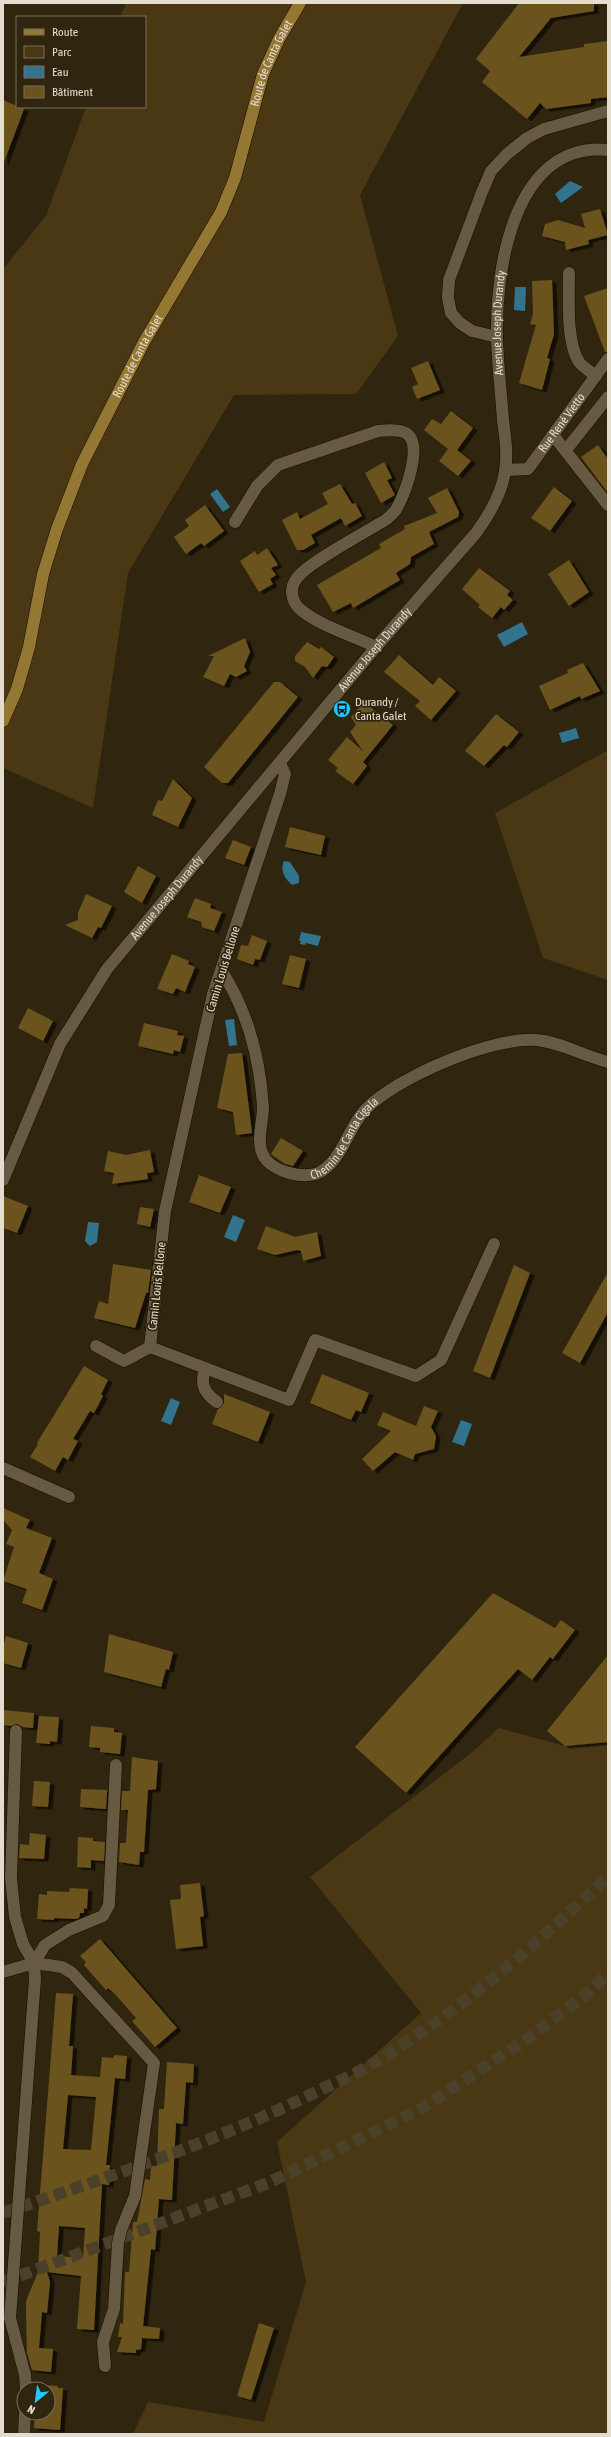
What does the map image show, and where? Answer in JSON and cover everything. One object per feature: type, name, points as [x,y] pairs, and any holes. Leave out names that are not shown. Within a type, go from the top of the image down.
[{"type":"main road","name":"Route de Canta Galet","points":[[3,721],[17,689],[27,654],[43,574],[57,529],[82,464],[144,342],[221,212],[235,178],[263,74],[300,3]]},
{"type":"street","points":[[497,337],[472,331],[460,324],[451,313],[448,298],[449,280],[491,172],[507,154],[527,138],[556,124],[608,111]]},
{"type":"street","name":"Avenue Joseph Durandy","points":[[3,1180],[60,1044],[92,991],[117,957],[376,647],[476,533],[488,516],[497,497],[505,470],[506,453],[497,337],[498,307],[505,256],[525,196],[539,177],[559,159],[584,151],[608,150]]},
{"type":"street","points":[[569,273],[568,306],[574,352],[580,363],[596,376]]},
{"type":"street","name":"Rue René Vietto","points":[[505,470],[528,469],[608,359]]},
{"type":"street","points":[[566,450],[608,396]]},
{"type":"street","points":[[235,522],[256,486],[278,465],[378,431],[394,430],[406,434],[413,442],[415,455],[396,509],[387,519],[303,571],[293,586],[293,600],[301,610],[322,622],[376,647]]},
{"type":"street","points":[[553,435],[608,506]]},
{"type":"street","name":"Camin Louis Bellone","points":[[280,763],[285,774],[280,794],[213,994],[165,1211],[150,1347],[289,1400],[316,1340],[416,1376],[441,1360],[494,1244]]},
{"type":"street","name":"Chemin de Canta Cigala","points":[[221,970],[234,990],[245,1018],[255,1055],[263,1108],[261,1142],[263,1155],[269,1164],[282,1171],[308,1175],[320,1172],[331,1164],[365,1110],[385,1094],[410,1079],[484,1046],[507,1041],[541,1041],[608,1062]]},
{"type":"street","points":[[96,1346],[124,1361],[150,1347]]},
{"type":"street","points":[[205,1369],[202,1383],[204,1390],[217,1402]]},
{"type":"street","points":[[3,1468],[69,1497]]},
{"type":"street","points":[[16,1731],[10,1878],[15,1917],[23,1944],[34,1963],[35,1979],[8,2335],[25,2376],[25,2381]]},
{"type":"street","points":[[34,1963],[45,1945],[69,1930],[103,1916],[109,1905],[116,1765]]},
{"type":"street","points":[[3,1972],[34,1963],[62,1967],[72,1973],[154,2063],[135,2196],[121,2230],[118,2243],[114,2309],[104,2342],[105,2366]]},
{"type":"street","points":[[24,2434],[25,2421]]},
{"type":"green space","points":[[126,3],[463,3],[360,195],[398,336],[356,394],[234,395],[128,573],[93,808],[3,768],[3,269],[46,216],[86,108],[146,108],[146,16],[120,16]]},
{"type":"green space","points":[[608,750],[608,980],[543,958],[495,813]]},
{"type":"green space","points":[[499,1728],[565,1746],[608,1742],[608,2434],[133,2434],[148,2402],[264,2422],[306,2282],[277,2142],[421,2013],[310,1877],[471,1753]]},
{"type":"water","points":[[570,181],[583,187],[561,203],[555,194]]},
{"type":"water","points":[[515,287],[526,287],[525,311],[514,310]]},
{"type":"water","points":[[217,489],[230,507],[223,512],[210,494]]},
{"type":"water","points":[[522,622],[528,634],[504,647],[497,635]]},
{"type":"water","points":[[576,728],[579,738],[562,743],[559,733]]},
{"type":"water","points":[[284,861],[290,862],[299,876],[299,883],[292,885],[287,880],[282,868]]},
{"type":"water","points":[[301,932],[321,936],[318,946],[306,943],[305,945],[300,944],[301,941],[299,941]]},
{"type":"water","points":[[234,1019],[237,1045],[229,1046],[225,1020]]},
{"type":"water","points":[[233,1215],[245,1220],[236,1242],[224,1237]]},
{"type":"water","points":[[88,1222],[99,1223],[97,1242],[90,1246],[85,1241]]},
{"type":"water","points":[[171,1398],[180,1402],[171,1425],[161,1421]]},
{"type":"water","points":[[461,1420],[472,1424],[464,1446],[452,1442]]},
{"type":"building","points":[[519,3],[594,3],[594,11],[551,18],[519,57],[584,47],[584,44],[608,41],[608,97],[591,99],[591,103],[546,109],[540,103],[527,119],[482,82],[490,71],[476,59]]},
{"type":"building","points":[[3,100],[16,106],[16,108],[24,109],[3,162]]},
{"type":"building","points":[[600,209],[608,235],[588,240],[589,244],[566,250],[565,242],[542,236],[545,224],[558,220],[585,228],[581,214]]},
{"type":"building","points":[[552,280],[554,334],[547,358],[550,359],[542,390],[519,383],[536,325],[530,324],[533,314],[532,281]]},
{"type":"building","points":[[608,288],[608,352],[605,352],[584,296]]},
{"type":"building","points":[[428,361],[440,390],[417,399],[412,387],[418,384],[411,368]]},
{"type":"building","points":[[451,411],[473,428],[457,450],[471,461],[458,476],[439,461],[448,449],[424,430],[432,419],[441,424]]},
{"type":"building","points":[[598,445],[608,459],[608,493],[581,457]]},
{"type":"building","points":[[384,462],[392,478],[387,480],[395,495],[381,503],[365,473]]},
{"type":"building","points":[[340,484],[352,504],[355,503],[362,516],[345,526],[341,518],[311,535],[315,543],[303,550],[297,550],[282,520],[297,512],[300,519],[328,504],[322,493]]},
{"type":"building","points":[[554,487],[572,501],[550,531],[531,518]]},
{"type":"building","points":[[447,488],[459,512],[458,517],[429,532],[434,544],[411,557],[410,564],[396,573],[400,580],[353,608],[351,603],[333,612],[317,585],[381,548],[379,544],[405,529],[404,526],[437,513],[428,498]]},
{"type":"building","points":[[205,505],[224,531],[204,546],[201,543],[186,554],[174,537],[189,526],[185,520]]},
{"type":"building","points":[[267,548],[278,565],[271,568],[276,575],[270,579],[273,584],[259,592],[240,561],[255,551],[257,555]]},
{"type":"building","points":[[569,560],[589,592],[569,606],[548,574]]},
{"type":"building","points":[[479,568],[510,591],[507,595],[513,600],[504,610],[501,607],[492,618],[478,607],[480,605],[462,589]]},
{"type":"building","points":[[245,638],[250,652],[244,666],[247,671],[236,677],[230,674],[224,686],[203,677],[214,656],[208,656]]},
{"type":"building","points":[[307,642],[319,649],[321,647],[334,657],[327,667],[322,666],[313,678],[305,667],[295,661],[295,656]]},
{"type":"building","points":[[399,655],[433,685],[439,677],[456,691],[431,720],[415,706],[420,701],[384,672]]},
{"type":"building","points":[[583,663],[600,691],[581,699],[580,696],[550,710],[539,686],[568,673],[567,670]]},
{"type":"building","points":[[274,682],[280,682],[298,697],[228,783],[222,783],[204,767]]},
{"type":"building","points":[[364,702],[393,725],[363,762],[367,766],[353,784],[335,771],[338,768],[328,760],[347,737],[363,751],[350,732],[356,725],[351,717]]},
{"type":"building","points":[[496,714],[519,732],[507,747],[504,745],[484,766],[465,751]]},
{"type":"building","points":[[173,779],[192,798],[178,827],[152,815],[158,800],[162,801]]},
{"type":"building","points":[[290,827],[325,836],[321,855],[285,847]]},
{"type":"building","points":[[233,840],[251,847],[244,865],[225,858]]},
{"type":"building","points":[[138,866],[156,876],[142,903],[124,892]]},
{"type":"building","points":[[86,894],[112,906],[101,928],[98,927],[92,938],[65,925],[78,920],[78,913]]},
{"type":"building","points":[[195,898],[211,904],[210,908],[222,912],[214,931],[202,927],[201,922],[187,917]]},
{"type":"building","points":[[252,935],[267,941],[260,960],[255,959],[253,965],[237,959],[241,945],[248,946]]},
{"type":"building","points":[[172,954],[189,961],[188,964],[195,967],[185,992],[176,988],[173,994],[157,989]]},
{"type":"building","points":[[290,955],[306,959],[299,988],[282,984]]},
{"type":"building","points":[[28,1008],[53,1021],[43,1041],[18,1028]]},
{"type":"building","points":[[144,1023],[178,1031],[177,1035],[184,1036],[180,1052],[174,1050],[173,1054],[138,1046]]},
{"type":"building","points":[[242,1053],[252,1133],[236,1135],[233,1112],[217,1108],[228,1054]]},
{"type":"building","points":[[281,1138],[303,1151],[293,1166],[285,1164],[271,1154]]},
{"type":"building","points":[[150,1150],[154,1172],[147,1173],[148,1179],[112,1184],[114,1173],[104,1171],[108,1151],[126,1155]]},
{"type":"building","points":[[199,1175],[231,1187],[220,1213],[189,1202]]},
{"type":"building","points":[[3,1196],[28,1206],[17,1233],[3,1228]]},
{"type":"building","points":[[140,1207],[154,1209],[150,1227],[137,1224]]},
{"type":"building","points":[[266,1226],[295,1237],[317,1232],[321,1256],[303,1261],[301,1251],[297,1250],[275,1255],[257,1249]]},
{"type":"building","points":[[113,1264],[151,1270],[148,1293],[146,1293],[135,1328],[94,1318],[99,1301],[108,1304]]},
{"type":"building","points":[[514,1265],[530,1273],[490,1378],[473,1371]]},
{"type":"building","points":[[608,1272],[608,1312],[580,1363],[562,1353]]},
{"type":"building","points":[[84,1366],[108,1380],[101,1394],[103,1396],[94,1413],[90,1411],[73,1439],[78,1441],[68,1460],[63,1457],[55,1471],[30,1457]]},
{"type":"building","points":[[322,1374],[369,1393],[361,1412],[356,1410],[351,1420],[310,1403]]},
{"type":"building","points":[[224,1394],[270,1412],[258,1442],[212,1424],[218,1409],[224,1403]]},
{"type":"building","points":[[424,1406],[438,1411],[431,1427],[436,1436],[434,1449],[415,1454],[413,1460],[395,1452],[373,1471],[362,1459],[391,1431],[377,1425],[383,1412],[416,1426]]},
{"type":"building","points":[[3,1508],[30,1520],[26,1528],[52,1538],[39,1573],[53,1579],[42,1610],[22,1603],[27,1589],[3,1581],[14,1547],[6,1544],[12,1530],[3,1520]]},
{"type":"building","points":[[493,1593],[555,1628],[561,1620],[575,1630],[553,1659],[550,1657],[532,1680],[518,1669],[406,1793],[355,1747]]},
{"type":"building","points":[[109,1634],[173,1652],[169,1670],[166,1669],[161,1687],[104,1672]]},
{"type":"building","points":[[6,1636],[28,1643],[21,1668],[3,1663],[3,1648]]},
{"type":"building","points":[[608,1655],[608,1742],[565,1746],[547,1731]]},
{"type":"building","points":[[3,1710],[34,1713],[33,1728],[23,1727],[17,1724],[11,1726],[3,1725]]},
{"type":"building","points":[[39,1716],[59,1717],[57,1742],[50,1741],[50,1744],[36,1743]]},
{"type":"building","points":[[91,1726],[114,1728],[114,1732],[122,1733],[120,1754],[100,1752],[100,1748],[89,1747]]},
{"type":"building","points":[[132,1757],[158,1761],[156,1789],[148,1790],[144,1852],[140,1852],[139,1865],[119,1862],[120,1843],[126,1843],[128,1810],[121,1810],[122,1791],[130,1791]]},
{"type":"building","points":[[34,1781],[50,1782],[48,1807],[32,1806]]},
{"type":"building","points":[[81,1789],[107,1790],[106,1809],[80,1807]]},
{"type":"building","points":[[30,1833],[46,1835],[44,1859],[19,1858],[20,1844],[29,1845]]},
{"type":"building","points":[[78,1837],[93,1838],[93,1841],[105,1842],[104,1861],[91,1860],[91,1868],[77,1867]]},
{"type":"building","points":[[200,1883],[204,1916],[200,1917],[203,1946],[176,1949],[170,1900],[181,1899],[180,1885]]},
{"type":"building","points":[[70,1888],[88,1889],[87,1909],[84,1908],[84,1913],[80,1913],[79,1918],[54,1918],[54,1920],[37,1919],[39,1894],[47,1895],[47,1891],[69,1892]]},
{"type":"building","points":[[100,1939],[177,2028],[155,2047],[132,2021],[136,2018],[115,1994],[108,1988],[106,1990],[84,1965],[86,1962],[80,1956]]},
{"type":"building","points":[[56,1993],[73,1994],[69,2046],[73,2046],[71,2075],[100,2077],[102,2057],[113,2058],[114,2055],[127,2056],[125,2079],[115,2078],[106,2165],[110,2165],[109,2185],[102,2184],[94,2330],[77,2329],[81,2276],[47,2272],[50,2282],[47,2313],[42,2312],[39,2348],[53,2349],[51,2372],[32,2370],[27,2353],[26,2301],[38,2272],[40,2232],[37,2231]],"holes":[[[68,2095],[96,2097],[91,2150],[63,2149]],[[59,2226],[85,2228],[83,2258],[57,2256]]]},
{"type":"building","points":[[167,2062],[194,2064],[193,2083],[186,2082],[183,2124],[176,2123],[172,2200],[159,2199],[155,2250],[151,2249],[143,2326],[160,2328],[159,2339],[142,2338],[141,2349],[136,2350],[136,2353],[117,2352],[122,2337],[118,2337],[120,2323],[123,2324],[125,2272],[129,2272],[133,2222],[137,2222],[145,2179],[150,2180],[151,2166],[157,2166],[159,2109],[164,2109]]},
{"type":"building","points":[[259,2323],[274,2328],[251,2400],[237,2396]]},
{"type":"building","points":[[56,2386],[58,2386],[58,2388],[63,2388],[60,2430],[34,2428],[34,2421],[56,2421]]},
{"type":"tunnel","points":[[3,2213],[198,2144],[274,2112],[365,2068],[404,2044],[466,2000],[553,1928],[608,1876]]},
{"type":"tunnel","points":[[3,2282],[268,2183],[419,2110],[527,2039],[583,1997],[608,1974]]},
{"type":"place","name":"Durandy / Canta Galet","points":[[342,709]]}]
